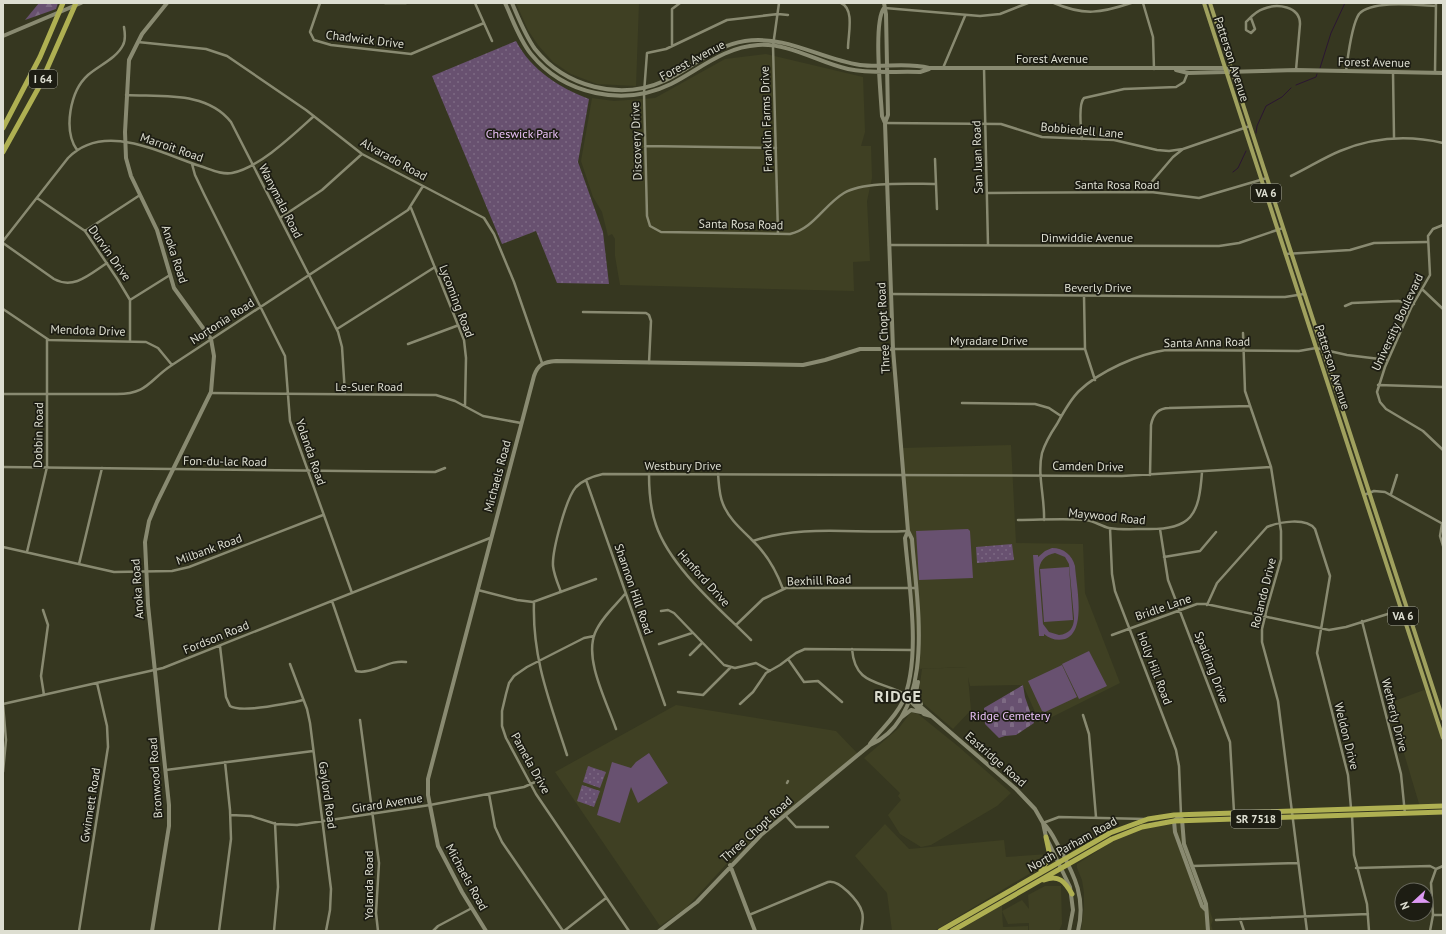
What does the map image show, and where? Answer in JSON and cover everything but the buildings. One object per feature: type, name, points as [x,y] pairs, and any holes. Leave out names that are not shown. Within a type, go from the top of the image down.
[{"type":"highway","name":"I 64","points":[[3,128],[37,63],[63,3]]},
{"type":"highway","name":"I 64","points":[[3,152],[39,87],[76,3]]},
{"type":"highway","name":"North Parham Road","points":[[940,931],[1065,858],[1122,827],[1148,819],[1181,815],[1443,806]]},
{"type":"highway","name":"North Parham Road","points":[[952,931],[960,929],[1062,867],[1130,830],[1157,823],[1443,812]]},
{"type":"highway","points":[[1039,873],[1047,864],[1050,856],[1046,837]]},
{"type":"highway","points":[[1032,885],[1048,879],[1058,878],[1065,882],[1072,894]]},
{"type":"main road","points":[[3,36],[81,3]]},
{"type":"main road","name":"Anoka Road","points":[[155,670],[145,542],[149,521],[211,392],[214,356],[212,339],[181,299],[170,275],[157,230],[129,172],[125,142],[126,95],[129,60],[137,42],[167,3]]},
{"type":"main road","name":"Forest Avenue","points":[[505,3],[527,48],[542,65],[561,80],[589,92],[614,95],[644,93],[671,84],[713,58],[730,51],[753,45],[773,46],[798,51],[848,69],[920,72],[929,68]]},
{"type":"main road","name":"Forest Avenue","points":[[512,3],[534,48],[544,59],[562,74],[582,84],[603,89],[618,90],[644,88],[673,76],[708,54],[726,46],[754,40],[773,40],[798,45],[846,62],[880,66],[919,66],[929,68],[1225,68],[1232,71]]},
{"type":"main road","name":"Three Chopt Road","points":[[884,3],[886,14],[888,115],[885,123]]},
{"type":"main road","name":"Patterson Avenue","points":[[1204,3],[1443,738]]},
{"type":"main road","name":"Patterson Avenue","points":[[1210,3],[1443,719]]},
{"type":"main road","name":"Three Chopt Road","points":[[659,931],[697,902],[753,842],[870,745],[886,736],[900,718],[910,699],[917,673],[919,646],[912,539],[908,531],[893,349],[885,123],[882,116],[880,71],[879,25],[880,13],[884,8]]},
{"type":"main road","name":"Forest Avenue","points":[[1174,69],[1188,73],[1296,70],[1443,73]]},
{"type":"main road","points":[[542,363],[556,361],[803,365],[860,349],[893,349]]},
{"type":"main road","name":"Michaels Road","points":[[486,931],[441,854],[430,805],[428,786],[430,768],[490,538],[534,376],[538,367],[542,363]]},
{"type":"main road","name":"Three Chopt Road","points":[[870,745],[895,715],[906,694],[911,672],[913,650],[905,538],[908,531]]},
{"type":"main road","name":"Bronwood Road","points":[[152,931],[169,826],[166,770],[155,670]]},
{"type":"main road","points":[[900,718],[911,710],[924,711],[917,695],[917,673]]},
{"type":"main road","name":"Eastridge Road","points":[[906,694],[1021,794],[1032,806],[1042,823],[1046,837],[1062,867],[1072,894],[1073,910],[1069,931]]},
{"type":"main road","points":[[1181,815],[1174,822],[1176,836],[1202,906],[1206,910],[1208,931]]},
{"type":"main road","name":"Holly Hill Road","points":[[1181,815],[1183,839],[1206,904],[1206,910]]},
{"type":"main road","name":"Eastridge Road","points":[[1042,823],[1048,827],[1077,884],[1081,901],[1078,931]]},
{"type":"main road","points":[[730,865],[755,931]]},
{"type":"street","name":"Chadwick Drive","points":[[320,3],[311,27],[311,37],[317,42],[391,53],[411,54],[484,23]]},
{"type":"street","points":[[385,3],[406,3]]},
{"type":"street","points":[[475,3],[492,41]]},
{"type":"street","points":[[680,3],[672,9],[672,46],[727,20],[778,14],[788,15]]},
{"type":"street","name":"Franklin Farms Drive","points":[[778,234],[773,40],[779,3]]},
{"type":"street","points":[[841,3],[846,6],[849,12],[848,48]]},
{"type":"street","points":[[884,8],[965,16],[994,15],[1028,3]]},
{"type":"street","points":[[1054,3],[1075,11],[1092,12],[1108,10],[1131,3]]},
{"type":"street","points":[[1143,3],[1153,37],[1154,69]]},
{"type":"street","points":[[1346,71],[1355,25],[1359,15],[1364,10],[1371,5],[1436,4],[1435,72]]},
{"type":"street","points":[[1251,18],[1255,29],[1251,33],[1246,30],[1245,25],[1251,18],[1258,11],[1270,7],[1288,8],[1296,12],[1299,17],[1300,24],[1296,70]]},
{"type":"street","points":[[943,68],[965,16]]},
{"type":"street","points":[[77,150],[72,141],[70,124],[78,87],[88,75],[121,49],[125,42],[124,27]]},
{"type":"street","name":"Alvarado Road","points":[[137,42],[189,46],[221,53],[247,68],[314,116],[362,154],[479,214],[491,226],[514,282],[542,363]]},
{"type":"street","name":"Discovery Drive","points":[[652,228],[647,216],[645,146],[644,88],[647,53],[672,46]]},
{"type":"street","name":"San Juan Road","points":[[984,68],[988,245]]},
{"type":"street","points":[[1082,139],[1080,107],[1082,99],[1124,89],[1176,87],[1184,82],[1189,68]]},
{"type":"street","points":[[1393,72],[1394,137]]},
{"type":"street","name":"Wanymala Road","points":[[126,95],[196,100],[216,107],[231,122],[337,330],[342,347],[345,394]]},
{"type":"street","name":"Marroit Road","points":[[3,242],[68,158],[77,150],[98,142],[131,142],[192,164],[229,174],[252,164],[279,146],[314,116]]},
{"type":"street","name":"Bobbiedell Lane","points":[[885,123],[985,124],[1010,126],[1042,137],[1114,140],[1169,151],[1183,149]]},
{"type":"street","points":[[1143,192],[1169,162],[1183,149],[1250,126]]},
{"type":"street","points":[[1291,176],[1347,148],[1394,137],[1410,137],[1443,143]]},
{"type":"street","points":[[645,146],[776,148]]},
{"type":"street","points":[[280,218],[322,190],[362,154]]},
{"type":"street","points":[[935,159],[937,209]]},
{"type":"street","name":"Yolanda Road","points":[[192,164],[201,188],[285,356],[290,421],[352,593]]},
{"type":"street","name":"Santa Rosa Road","points":[[988,193],[1143,192],[1204,198],[1267,178]]},
{"type":"street","name":"Santa Rosa Road","points":[[652,228],[662,232],[790,234],[804,229],[834,201],[848,191],[860,186],[936,184]]},
{"type":"street","name":"Nortonia Road","points":[[3,394],[133,393],[146,388],[172,365],[410,207],[423,186]]},
{"type":"street","points":[[85,231],[140,195]]},
{"type":"street","name":"Durvin Drive","points":[[37,198],[85,231],[130,300]]},
{"type":"street","name":"Lycoming Road","points":[[410,207],[459,325],[466,349],[465,406]]},
{"type":"street","points":[[1285,254],[1350,250],[1368,244],[1383,242],[1427,242],[1430,231],[1443,225]]},
{"type":"street","name":"Dinwiddie Avenue","points":[[889,244],[1219,246],[1239,243],[1283,228]]},
{"type":"street","points":[[3,242],[54,279],[66,284],[77,282],[107,263]]},
{"type":"street","name":"University Boulevard","points":[[1427,242],[1430,270],[1422,290],[1388,360],[1378,385],[1377,394],[1382,404],[1423,431],[1443,450]]},
{"type":"street","points":[[337,330],[435,267]]},
{"type":"street","points":[[130,340],[130,300],[170,275]]},
{"type":"street","points":[[1422,290],[1443,309]]},
{"type":"street","name":"Beverly Drive","points":[[891,294],[1084,296],[1299,296],[1304,294]]},
{"type":"street","points":[[1084,296],[1085,349],[1095,380]]},
{"type":"street","points":[[1345,306],[1352,303],[1398,301],[1414,304]]},
{"type":"street","name":"Mendota Drive","points":[[3,309],[47,339],[130,340],[146,342],[153,345],[172,365]]},
{"type":"street","points":[[583,312],[646,314],[651,318],[649,363]]},
{"type":"street","points":[[408,344],[459,325]]},
{"type":"street","name":"Rolando Drive","points":[[1243,333],[1244,383],[1250,406],[1271,467],[1282,544],[1281,559],[1265,618],[1262,642],[1278,701],[1307,931]]},
{"type":"street","name":"Dobbin Road","points":[[27,552],[47,467],[47,339]]},
{"type":"street","points":[[1316,348],[1347,355],[1388,360]]},
{"type":"street","name":"Santa Anna Road","points":[[1044,520],[1041,475],[1044,447],[1061,416],[1080,391],[1095,380],[1129,361],[1156,352],[1244,350],[1299,351],[1316,348]]},
{"type":"street","name":"Myradare Drive","points":[[893,349],[1085,349]]},
{"type":"street","points":[[1378,385],[1443,387]]},
{"type":"street","name":"Le-Suer Road","points":[[211,392],[436,395],[465,406],[483,416],[521,423]]},
{"type":"street","points":[[962,403],[1035,404],[1049,408],[1061,416]]},
{"type":"street","points":[[1150,475],[1151,425],[1153,417],[1159,410],[1169,408],[1250,406]]},
{"type":"street","name":"Fon-du-lac Road","points":[[3,467],[435,472],[445,468]]},
{"type":"street","name":"Camden Drive","points":[[904,475],[1150,475],[1271,467]]},
{"type":"street","points":[[79,564],[102,468]]},
{"type":"street","name":"Maywood Road","points":[[1018,520],[1087,520],[1110,528],[1160,529],[1180,526],[1192,516],[1199,498],[1202,472]]},
{"type":"street","name":"Westbury Drive","points":[[561,592],[554,572],[554,553],[569,498],[576,487],[586,480],[603,474],[904,475]]},
{"type":"street","name":"Hanford Drive","points":[[649,474],[652,512],[658,533],[667,550],[679,566],[751,640]]},
{"type":"street","points":[[718,474],[720,496],[725,509],[739,528],[753,541],[775,570],[783,589]]},
{"type":"street","points":[[1391,494],[1397,475]]},
{"type":"street","name":"Shannon Hill Road","points":[[586,480],[664,705]]},
{"type":"street","points":[[1364,494],[1378,491],[1391,494],[1443,524],[1440,536],[1443,546]]},
{"type":"street","name":"Milbank Road","points":[[3,546],[114,572],[146,570],[172,571],[189,567],[323,515]]},
{"type":"street","name":"Weldon Drive","points":[[1279,524],[1302,522],[1310,523],[1317,533],[1330,580],[1320,628],[1317,653],[1348,775],[1356,868],[1365,897],[1369,931]]},
{"type":"street","points":[[1207,605],[1217,583],[1267,527],[1279,524]]},
{"type":"street","name":"Holly Hill Road","points":[[1110,528],[1113,581],[1176,750],[1179,766],[1181,815]]},
{"type":"street","name":"Spalding Drive","points":[[1160,529],[1168,580],[1230,742],[1234,813]]},
{"type":"street","points":[[753,541],[770,535],[790,532],[908,531]]},
{"type":"street","points":[[1164,557],[1200,551],[1216,532]]},
{"type":"street","name":"Fordson Road","points":[[3,772],[6,740],[3,703],[155,670],[220,646],[490,538]]},
{"type":"street","points":[[477,590],[517,600],[534,602],[596,579]]},
{"type":"street","name":"Bexhill Road","points":[[736,625],[763,599],[783,589],[915,588]]},
{"type":"street","points":[[616,729],[592,662],[591,650],[594,636],[604,619],[626,594]]},
{"type":"street","points":[[332,601],[356,671],[362,672],[397,660],[406,662]]},
{"type":"street","points":[[534,602],[534,634],[543,685],[568,755]]},
{"type":"street","name":"Bridle Lane","points":[[1112,635],[1196,604],[1320,628],[1337,629],[1407,608]]},
{"type":"street","points":[[43,610],[48,625],[41,676],[44,695]]},
{"type":"street","points":[[661,611],[671,611],[720,662],[731,668],[738,668],[756,663],[770,671]]},
{"type":"street","name":"Wetherly Drive","points":[[1362,621],[1401,774],[1405,814]]},
{"type":"street","points":[[660,644],[692,632]]},
{"type":"street","name":"Pamela Drive","points":[[594,636],[584,638],[538,661],[519,672],[511,679],[502,711],[502,722],[504,733],[530,784],[629,931]]},
{"type":"street","points":[[690,655],[702,643]]},
{"type":"street","points":[[220,646],[226,697],[230,706],[234,708],[245,708],[303,700]]},
{"type":"street","points":[[740,704],[753,692],[762,677],[805,649],[913,650]]},
{"type":"street","points":[[852,649],[854,664],[861,675],[906,694]]},
{"type":"street","points":[[788,659],[804,682],[818,681],[842,702]]},
{"type":"street","name":"Gaylord Road","points":[[290,664],[309,717],[331,889],[330,910],[326,931]]},
{"type":"street","points":[[678,692],[703,695],[731,668]]},
{"type":"street","name":"Gwinnett Road","points":[[80,931],[108,748],[107,726],[97,683]]},
{"type":"street","points":[[1083,715],[1090,734],[1096,817]]},
{"type":"street","name":"Yolanda Road","points":[[360,720],[379,872],[376,913],[378,931]]},
{"type":"street","points":[[166,770],[313,751]]},
{"type":"street","points":[[219,931],[230,853],[230,815],[225,762]]},
{"type":"street","name":"Girard Avenue","points":[[230,815],[251,816],[291,826],[373,815],[488,794],[530,784],[544,778]]},
{"type":"street","points":[[488,794],[495,827],[502,842],[564,931],[606,898]]},
{"type":"street","points":[[785,815],[796,827],[828,827]]},
{"type":"street","points":[[1042,823],[1059,817],[1148,819]]},
{"type":"street","points":[[274,931],[278,887],[275,823]]},
{"type":"street","points":[[1192,866],[1298,863]]},
{"type":"street","points":[[1356,868],[1430,866],[1436,869],[1443,866]]},
{"type":"street","points":[[1433,882],[1436,869]]},
{"type":"street","points":[[749,915],[828,882],[834,881],[840,884],[861,909],[863,915],[861,931]]},
{"type":"street","points":[[433,931],[438,926],[472,908]]},
{"type":"street","points":[[1216,920],[1368,914]]},
{"type":"street","points":[[1240,919],[1244,931]]},
{"type":"street","points":[[956,922],[960,929]]},
{"type":"shaded area","points":[[516,3],[639,3],[636,86],[597,84],[571,74],[553,62],[538,45],[528,30]]},
{"type":"shaded area","points":[[766,54],[863,77],[865,132],[861,146],[871,146],[872,178],[867,201],[870,261],[853,262],[854,291],[620,285],[615,256],[615,239],[612,234],[608,236],[602,212],[593,197],[581,161],[592,98],[614,101],[655,98],[725,59]]},
{"type":"shaded area","points":[[1011,445],[1016,543],[1083,544],[1085,593],[1120,683],[1040,723],[1023,685],[970,686],[968,677],[971,710],[953,729],[923,703],[919,697],[922,669],[968,667],[915,669],[917,645],[902,448]]},
{"type":"shaded area","points":[[1424,690],[1431,697],[1443,736],[1443,806],[1420,807],[1389,703]]},
{"type":"shaded area","points":[[676,705],[836,731],[858,754],[732,858],[686,908],[660,926],[555,772]]},
{"type":"shaded area","points":[[911,712],[918,714],[959,747],[1011,793],[997,806],[931,845],[921,847],[900,834],[888,815],[901,800],[898,796],[900,793],[864,758],[899,728]]},
{"type":"shaded area","points":[[1184,821],[1185,840],[1213,920],[1211,925],[1213,931],[1081,931],[1084,893],[1077,864],[1107,845],[1113,838],[1130,831]]},
{"type":"shaded area","points":[[885,824],[909,849],[1004,840],[1006,857],[1048,854],[1039,868],[934,931],[892,931],[887,893],[855,856]]},
{"type":"shaded area","points":[[1045,886],[1061,886],[1062,924],[1059,931],[1029,931],[1029,923],[1008,924],[1002,911],[1022,900],[1029,909],[1028,895]]},
{"type":"shaded area","points":[[1002,905],[1003,927],[1028,926],[1028,931],[958,931]]},
{"type":"green space","points":[[39,3],[58,3],[56,9],[25,20]]},
{"type":"green space","name":"Cheswick Park","points":[[516,41],[530,61],[547,77],[578,95],[589,99],[578,162],[603,232],[609,284],[557,283],[536,231],[502,244],[432,76]]},
{"type":"green space","points":[[968,529],[970,531],[973,578],[919,580],[916,531]]},
{"type":"green space","points":[[1012,544],[1014,560],[977,563],[976,547]]},
{"type":"green space","points":[[1056,548],[1064,551],[1070,555],[1075,566],[1079,607],[1078,618],[1072,635],[1065,639],[1054,639],[1044,634],[1044,636],[1039,636],[1033,555],[1038,555],[1038,557],[1045,551]],"holes":[[[1055,553],[1065,557],[1069,564],[1074,622],[1072,628],[1068,632],[1059,635],[1049,632],[1043,624],[1039,568],[1043,559],[1048,555]]]},
{"type":"green space","points":[[1069,567],[1073,620],[1044,622],[1040,569]]},
{"type":"green space","points":[[1089,651],[1107,686],[1079,699],[1062,664]]},
{"type":"green space","points":[[1062,665],[1077,697],[1045,712],[1042,711],[1028,681]]},
{"type":"green space","name":"Ridge Cemetery","points":[[1023,685],[1025,697],[1034,723],[1016,735],[999,738],[985,724],[984,708]]},
{"type":"green space","points":[[649,753],[668,783],[638,803],[631,787],[620,823],[597,815],[612,762],[631,768],[636,762]]},
{"type":"green space","points":[[588,766],[606,772],[600,788],[583,782]]},
{"type":"green space","points":[[582,785],[600,791],[594,807],[577,801]]},
{"type":"waterway","points":[[1320,68],[1331,33],[1345,3]]},
{"type":"waterway","points":[[1296,85],[1316,77],[1317,74]]},
{"type":"waterway","points":[[1256,133],[1257,126],[1266,106],[1282,97],[1291,88]]},
{"type":"waterway","points":[[1233,172],[1238,168],[1246,151]]},
{"type":"district","name":"RIDGE","points":[[898,696]]}]
